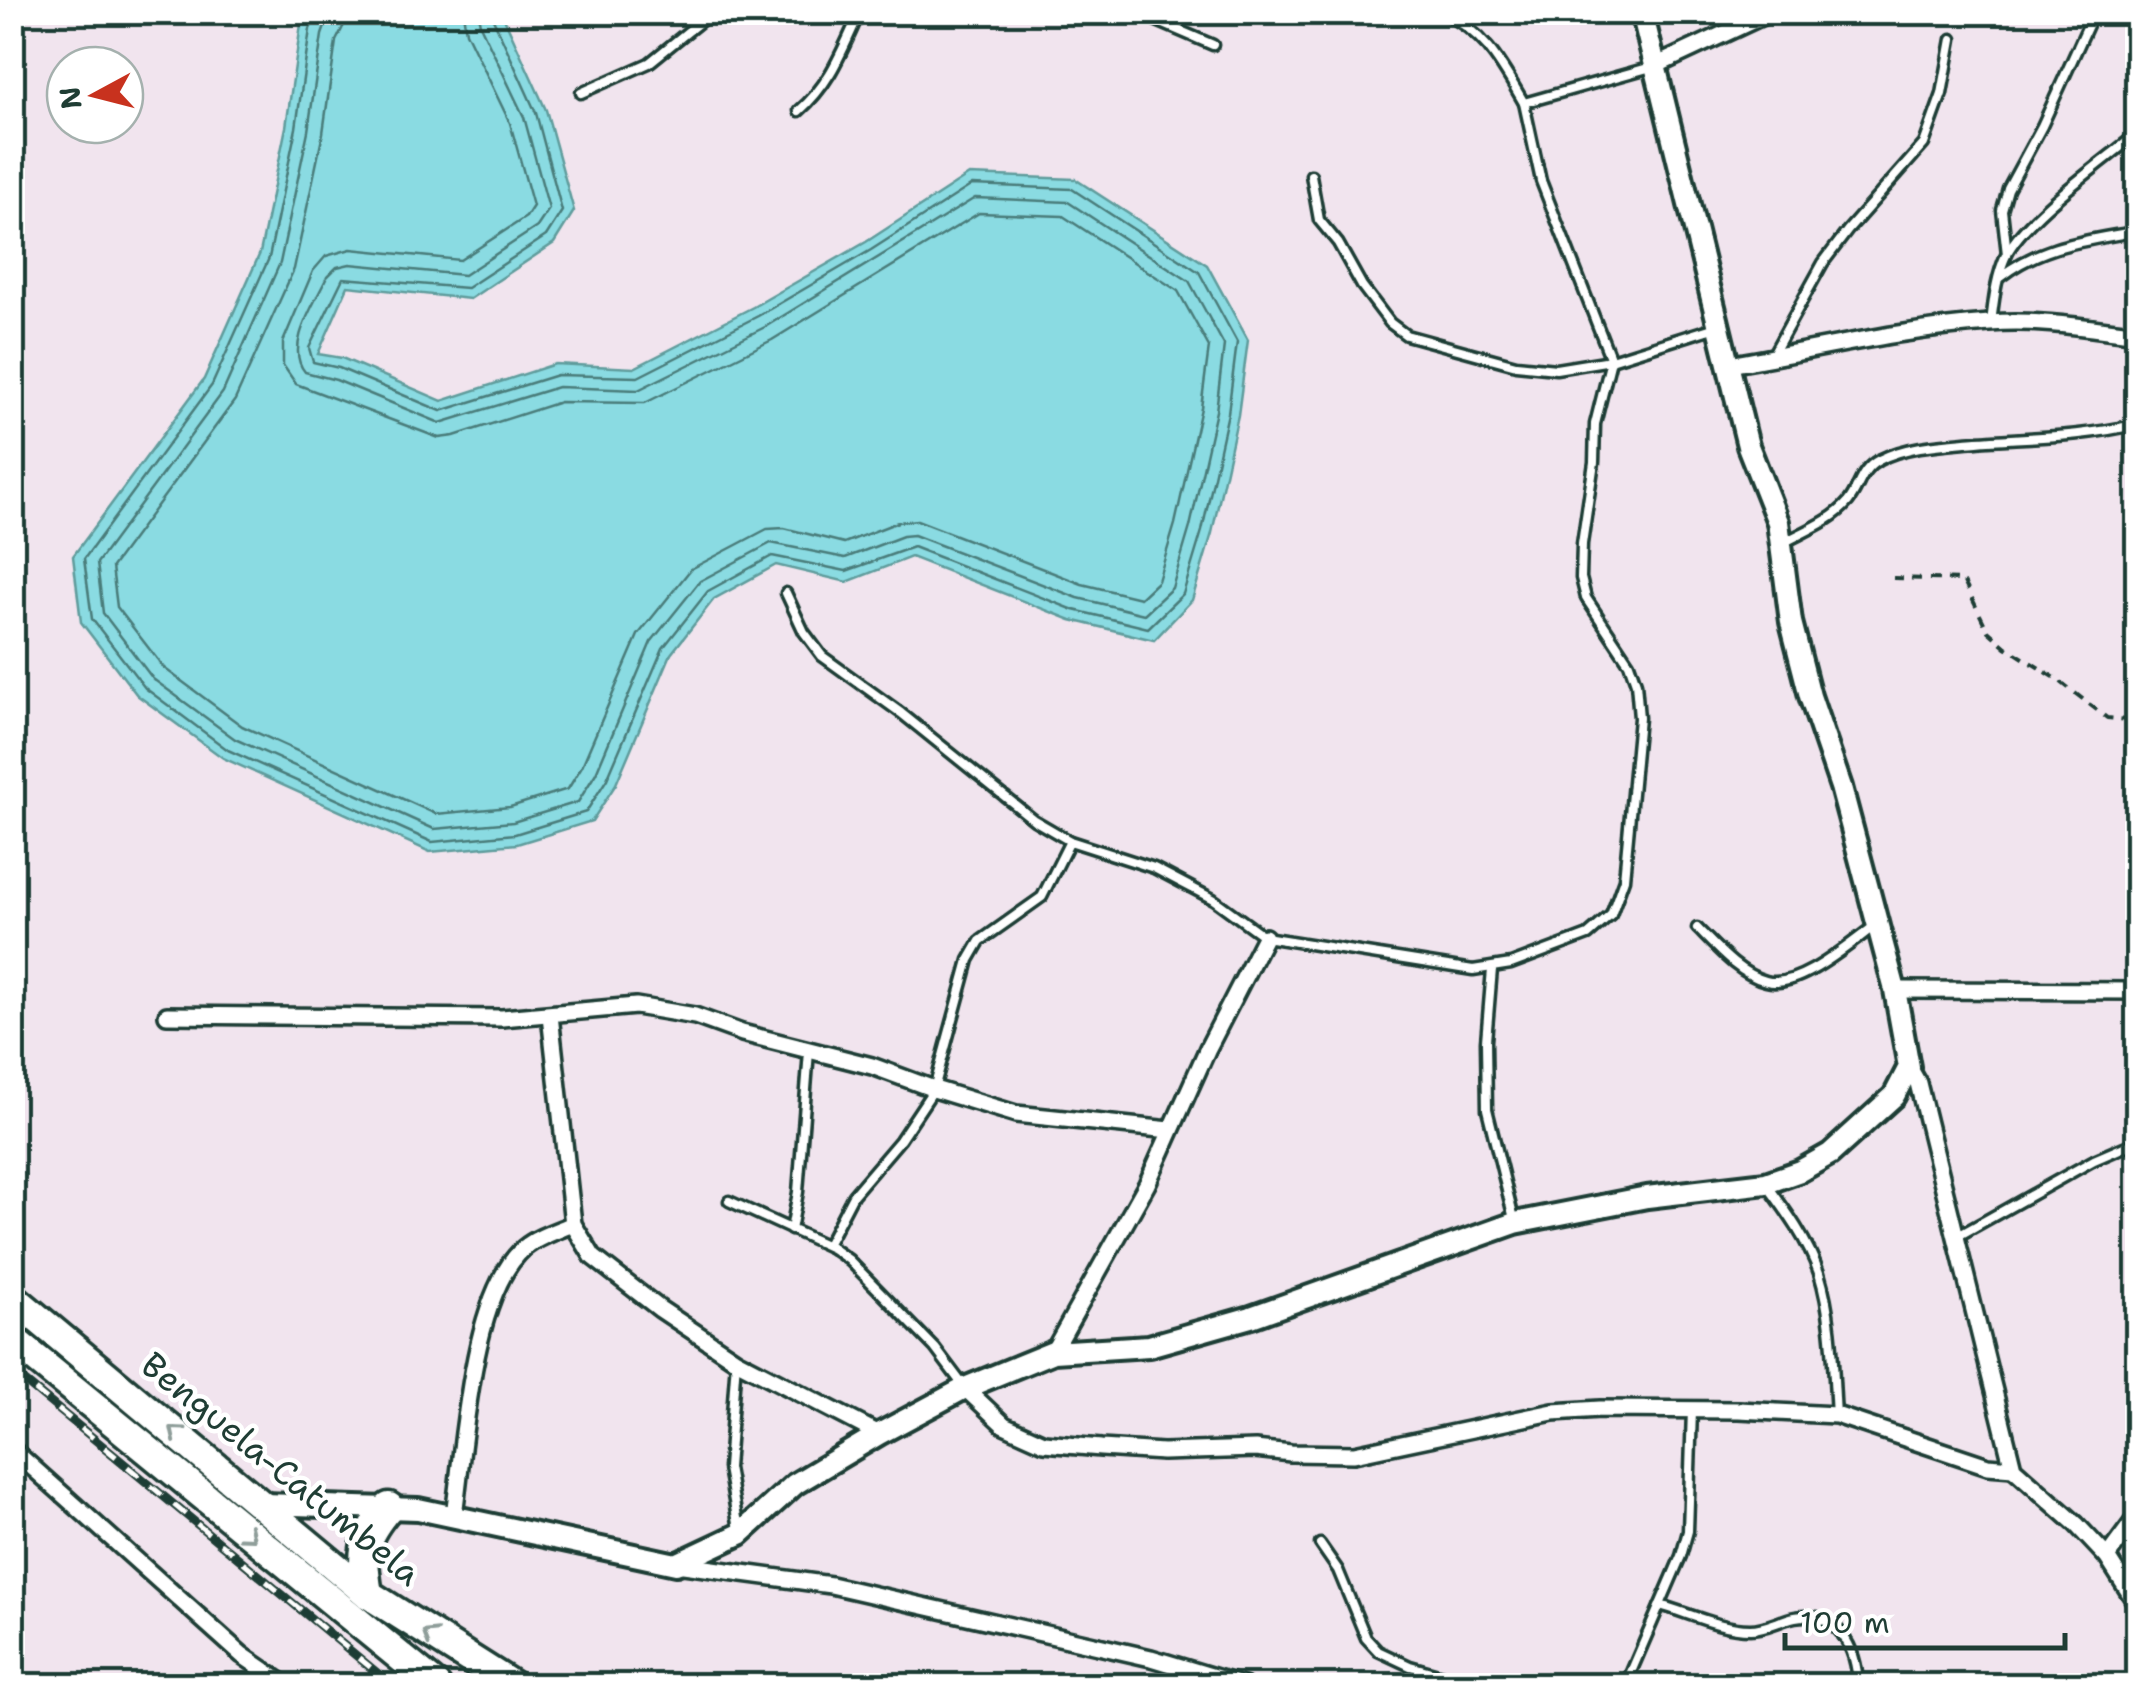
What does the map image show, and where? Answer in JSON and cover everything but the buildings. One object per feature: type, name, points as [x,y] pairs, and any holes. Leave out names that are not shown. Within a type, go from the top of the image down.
[{"type":"highway","name":"Benguela-Catumbela","points":[[12,1297],[368,1594],[513,1686]]},
{"type":"highway","name":"Benguela-Catumbela","points":[[12,1339],[436,1686]]},
{"type":"highway","points":[[368,1594],[363,1548],[377,1520],[389,1507]]},
{"type":"street","points":[[1642,12],[1748,446],[1783,542],[1791,622],[1810,696],[1841,787],[1895,990],[1909,1067],[1922,1095],[2013,1468],[2107,1557],[2138,1606]]},
{"type":"street","points":[[1655,66],[1771,12]]},
{"type":"street","points":[[1729,365],[1884,336],[1991,322],[2033,322],[2138,334]]},
{"type":"street","points":[[1052,1352],[1134,1208],[1265,937]]},
{"type":"street","points":[[1895,990],[2138,991]]},
{"type":"street","points":[[167,1015],[432,1019],[550,1016],[636,1006],[695,1016],[742,1033],[810,1048],[1016,1114],[1170,1130]]},
{"type":"street","points":[[550,1016],[573,1224],[593,1257],[660,1310],[736,1360],[879,1434]]},
{"type":"street","points":[[676,1564],[740,1534],[796,1484],[879,1434],[965,1388],[1052,1352],[1148,1346],[1234,1322],[1515,1223],[1647,1198],[1766,1184],[1830,1154],[1894,1096],[1909,1067]]},
{"type":"street","points":[[454,1515],[479,1346],[492,1298],[521,1250],[573,1224]]},
{"type":"street","points":[[965,1388],[1004,1425],[1044,1443],[1162,1452],[1255,1448],[1354,1454],[1553,1412],[1692,1410],[1836,1415],[1988,1466],[2013,1468]]},
{"type":"street","points":[[12,1449],[242,1655],[287,1686]]},
{"type":"street","points":[[263,1504],[389,1507],[454,1515],[676,1564],[831,1585],[1151,1658],[1244,1686]]},
{"type":"street","points":[[2107,1557],[2138,1515]]},
{"type":"lane","points":[[581,93],[649,63],[712,12]]},
{"type":"lane","points":[[799,111],[832,74],[860,12]]},
{"type":"lane","points":[[1136,12],[1213,45]]},
{"type":"lane","points":[[786,593],[804,632],[822,656],[901,713],[1034,820],[1070,842],[1154,868],[1214,899],[1265,937],[1451,969],[1492,970],[1588,935],[1612,915],[1624,879],[1639,718],[1636,683],[1629,663],[1586,598],[1581,578],[1595,424],[1611,360],[1541,181],[1524,102],[1480,35],[1443,12]]},
{"type":"lane","points":[[2007,254],[2002,210],[2008,188],[2042,126],[2094,12]]},
{"type":"lane","points":[[1772,358],[1823,263],[1924,144],[1942,94],[1952,39]]},
{"type":"lane","points":[[1524,102],[1655,66]]},
{"type":"lane","points":[[1991,322],[1996,280],[2007,254],[2042,212],[2138,134]]},
{"type":"lane","points":[[1311,175],[1319,220],[1338,243],[1362,286],[1390,323],[1406,335],[1536,370],[1611,360],[1720,326]]},
{"type":"lane","points":[[1996,280],[2024,258],[2053,247],[2138,231]]},
{"type":"lane","points":[[1783,542],[1832,516],[1849,500],[1861,474],[1878,460],[1901,452],[1936,444],[2080,434],[2138,424]]},
{"type":"lane","points":[[827,1245],[853,1196],[900,1140],[934,1089],[969,960],[980,941],[1042,897],[1070,842]]},
{"type":"lane","points":[[1697,928],[1728,959],[1765,981],[1781,982],[1799,978],[1876,925]]},
{"type":"lane","points":[[1492,970],[1486,1041],[1487,1109],[1515,1223]]},
{"type":"lane","points":[[791,1230],[798,1192],[810,1048]]},
{"type":"lane","points":[[1958,1236],[2094,1160],[2138,1142]]},
{"type":"lane","points":[[1766,1184],[1793,1221],[1818,1270],[1824,1292],[1836,1415]]},
{"type":"lane","points":[[729,1201],[827,1245],[879,1288],[935,1348],[965,1388]]},
{"type":"lane","points":[[736,1360],[728,1468],[740,1534]]},
{"type":"lane","points":[[1625,1686],[1681,1556],[1688,1530],[1692,1410]]},
{"type":"lane","points":[[1320,1544],[1338,1570],[1366,1638],[1378,1651],[1410,1666],[1480,1686]]},
{"type":"lane","points":[[1660,1604],[1752,1629],[1795,1617],[1815,1616],[1832,1623],[1852,1651],[1858,1686]]},
{"type":"path","points":[[1894,578],[1964,580],[1988,631],[2006,647],[2057,678],[2107,718],[2138,721]]},
{"type":"water","points":[[311,12],[496,13],[505,20],[546,110],[574,211],[554,243],[470,299],[348,286],[318,354],[342,358],[442,401],[555,364],[634,368],[753,307],[866,242],[969,175],[1075,179],[1207,265],[1248,340],[1238,415],[1212,533],[1192,600],[1154,640],[1071,620],[911,557],[847,582],[776,565],[714,599],[671,654],[616,784],[592,821],[517,844],[430,852],[223,758],[137,695],[81,622],[73,556],[204,379],[260,253],[286,127],[301,24]]},
{"type":"railway","points":[[12,1371],[393,1686]]}]
